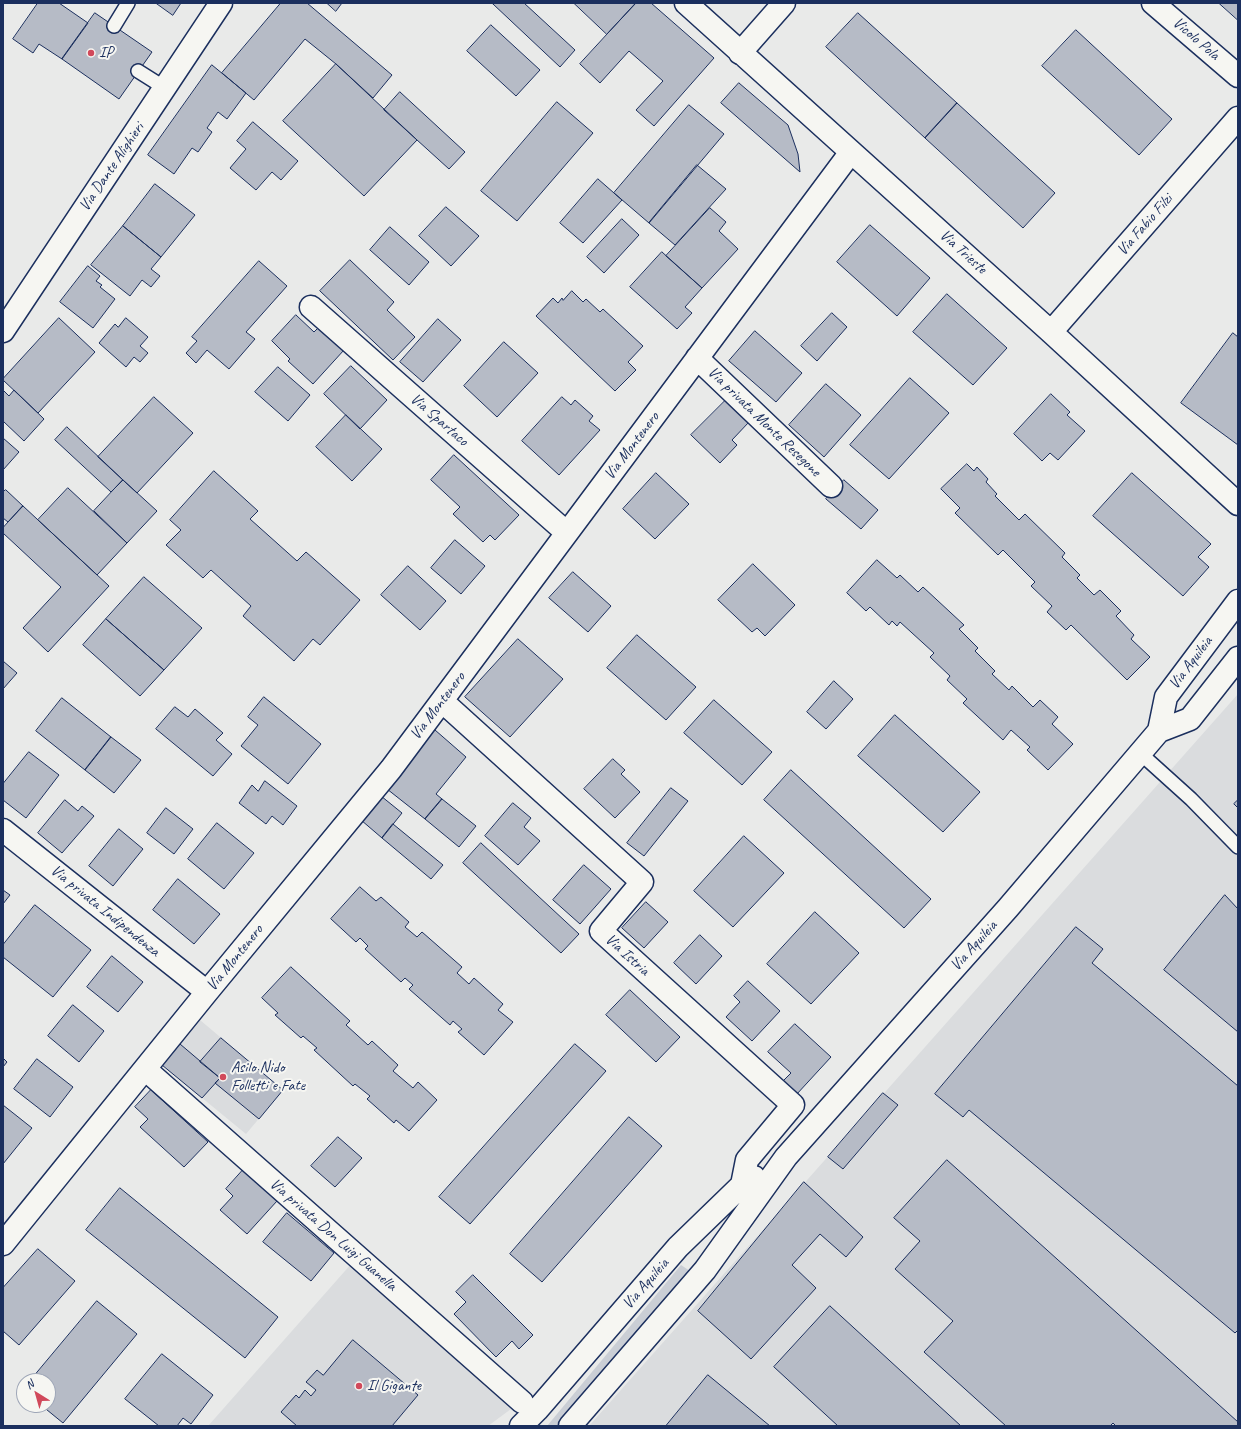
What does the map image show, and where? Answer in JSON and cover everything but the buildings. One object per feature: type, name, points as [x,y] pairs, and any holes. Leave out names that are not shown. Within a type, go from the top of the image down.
[{"type":"street","name":"Via Trieste","points":[[686,3],[1052,332],[1238,504]]},
{"type":"street","points":[[740,53],[784,3]]},
{"type":"street","name":"Vicolo Pola","points":[[1153,3],[1238,76]]},
{"type":"street","name":"Via Dante Alighieri","points":[[3,331],[165,88],[219,4]]},
{"type":"street","name":"Via Fabio Filzi","points":[[1052,332],[1238,118]]},
{"type":"street","name":"Via Montenero","points":[[3,1244],[391,768],[851,152]]},
{"type":"street","name":"Via Spartaco","points":[[311,307],[567,533]]},
{"type":"street","name":"Via privata Monte Resegone","points":[[697,358],[831,486]]},
{"type":"street","name":"Via Aquileia","points":[[1159,731],[1166,697],[1238,601]]},
{"type":"street","name":"Via Aquileia","points":[[570,1426],[705,1270],[786,1157],[1008,908],[1159,731],[1190,719],[1238,658]]},
{"type":"street","name":"Via Istria","points":[[442,701],[642,882],[601,931],[793,1105],[747,1160],[742,1185]]},
{"type":"street","name":"Via privata Indipendenza","points":[[3,830],[207,992]]},
{"type":"street","name":"Via privata Don Luigi Guanella","points":[[145,1069],[522,1402]]},
{"type":"street","name":"Via Aquileia","points":[[521,1426],[542,1404],[678,1247],[742,1185],[786,1157]]},
{"type":"lane","points":[[114,26],[128,3]]},
{"type":"lane","points":[[138,72],[165,88]]},
{"type":"lane","points":[[1140,753],[1191,799],[1238,848]]},
{"type":"shaded area","points":[[1238,694],[1238,1426],[589,1426]]},
{"type":"shaded area","name":"Asilo Nido Folletti e Fate","points":[[200,1020],[283,1090],[246,1134],[162,1065]]},
{"type":"shaded area","points":[[352,1263],[511,1409],[488,1426],[208,1426]]},
{"type":"shaded area","points":[[681,1265],[690,1271],[559,1426],[547,1426]]},
{"type":"place","name":"IP","points":[[91,53]]},
{"type":"place","name":"Asilo Nido Folletti e Fate","points":[[223,1077]]},
{"type":"place","name":"Il Gigante","points":[[359,1386]]}]
